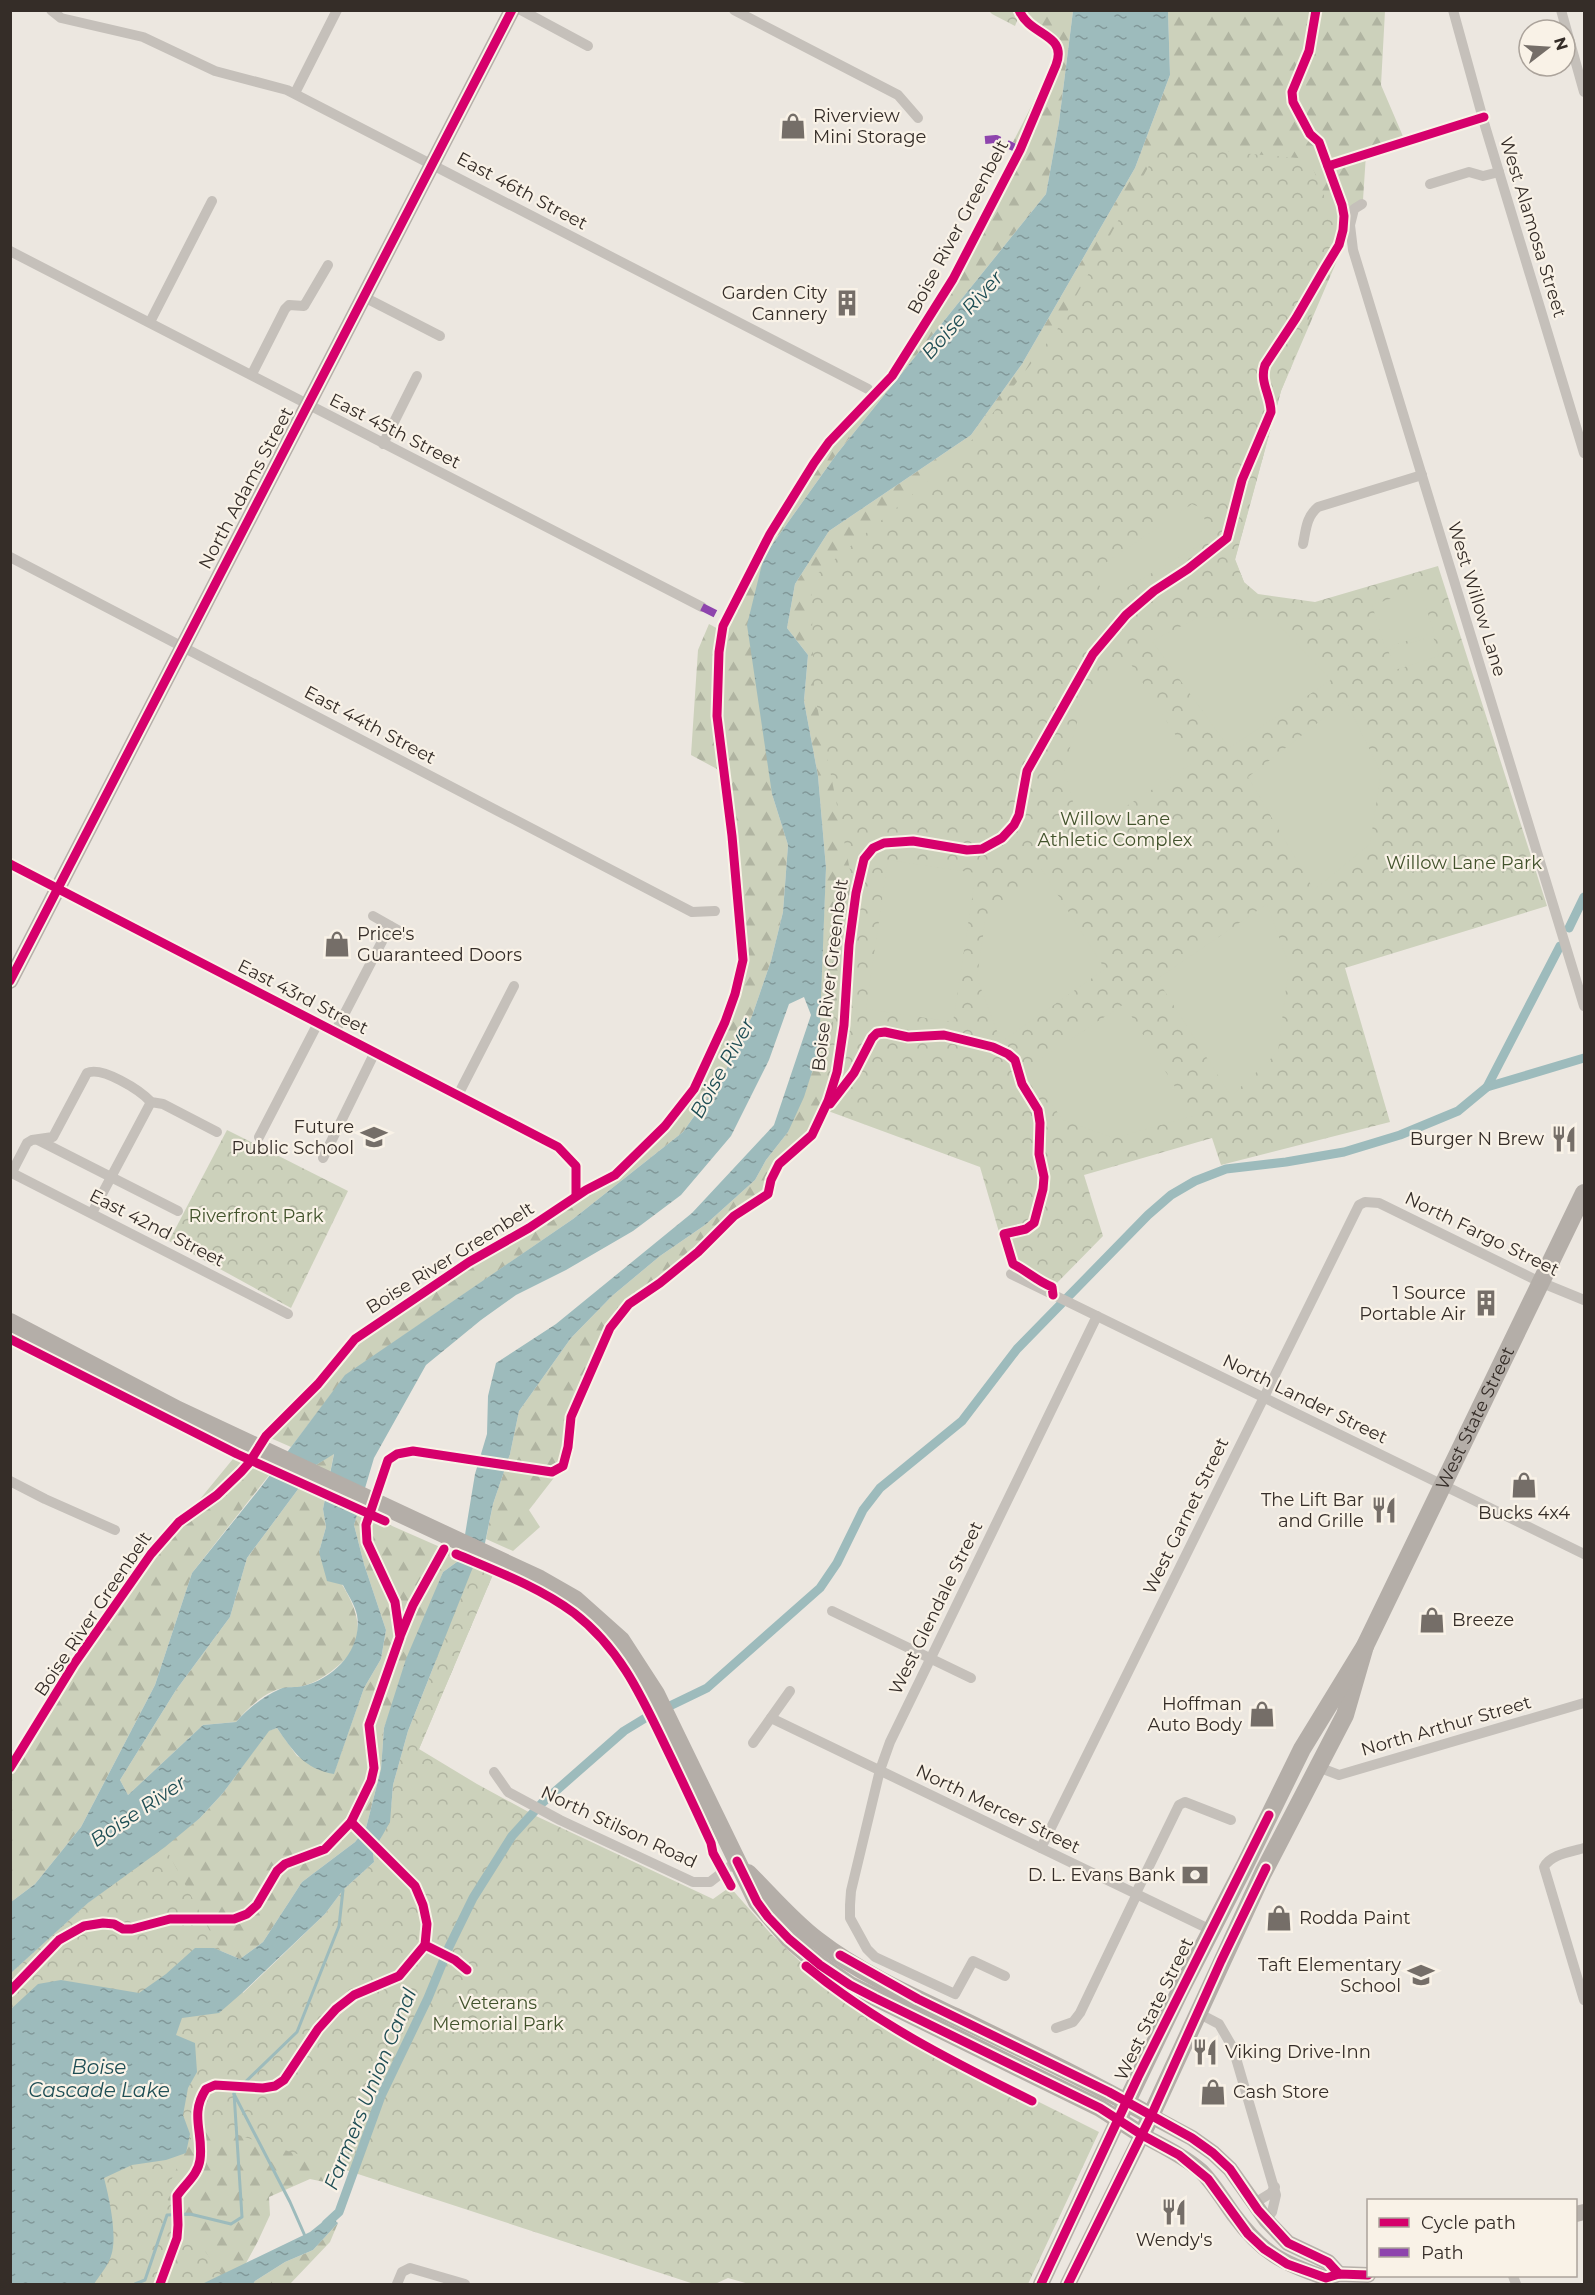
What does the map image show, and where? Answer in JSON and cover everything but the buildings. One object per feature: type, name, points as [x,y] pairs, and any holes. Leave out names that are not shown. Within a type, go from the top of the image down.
[{"type":"main road","name":"West State Street","points":[[1118,2120],[1302,1749],[1365,1646],[1584,1192]]},
{"type":"main road","points":[[10,1322],[178,1410],[540,1579],[575,1599],[621,1640],[656,1694],[757,1902],[789,1939],[819,1965],[867,1994],[1101,2108],[1142,2135]]},
{"type":"main road","name":"West State Street","points":[[1142,2135],[1266,1868],[1345,1715],[1365,1646]]},
{"type":"main road","name":"West State Street","points":[[1318,1767],[1312,1764],[1311,1756],[1327,1724],[1331,1702]]},
{"type":"main road","name":"West State Street","points":[[1266,1868],[1267,1850],[1278,1823],[1277,1819],[1269,1815]]},
{"type":"main road","points":[[737,1861],[791,1919],[846,1960],[918,1999],[1151,2116]]},
{"type":"street","name":"East 46th Street","points":[[51,10],[61,18],[143,37],[215,70],[295,93],[868,389]]},
{"type":"street","points":[[295,93],[337,10]]},
{"type":"street","name":"North Adams Street","points":[[10,981],[512,10]]},
{"type":"street","points":[[521,10],[588,46]]},
{"type":"street","points":[[734,10],[898,95],[918,118]]},
{"type":"street","name":"West Alamosa Street","points":[[1453,10],[1499,172],[1584,453]]},
{"type":"street","points":[[1561,10],[1584,92]]},
{"type":"street","points":[[1430,184],[1469,172],[1483,176],[1499,172]]},
{"type":"street","points":[[150,322],[212,201]]},
{"type":"street","name":"West Willow Lane","points":[[1362,204],[1354,209],[1350,225],[1353,250],[1584,1006]]},
{"type":"street","name":"East 45th Street","points":[[10,251],[702,607]]},
{"type":"street","points":[[252,374],[285,309],[289,304],[304,306],[328,265]]},
{"type":"street","points":[[364,297],[440,336]]},
{"type":"street","points":[[383,444],[417,376]]},
{"type":"street","points":[[1303,544],[1308,520],[1311,513],[1318,507],[1422,475]]},
{"type":"street","name":"East 44th Street","points":[[10,557],[183,645],[692,912],[715,911]]},
{"type":"street","name":"East 43rd Street","points":[[10,864],[558,1147],[576,1166]]},
{"type":"street","points":[[373,916],[404,933]]},
{"type":"street","points":[[335,1032],[390,926]]},
{"type":"street","points":[[458,1095],[514,986]]},
{"type":"street","points":[[259,1137],[318,1023]]},
{"type":"street","points":[[323,1158],[375,1052]]},
{"type":"street","points":[[11,1172],[27,1143],[53,1137],[87,1073],[94,1070],[103,1072],[143,1093],[151,1102],[163,1104],[217,1132]]},
{"type":"street","points":[[92,1214],[151,1102]]},
{"type":"street","points":[[38,1140],[178,1211]]},
{"type":"street","name":"East 42nd Street","points":[[11,1172],[288,1314]]},
{"type":"street","name":"North Fargo Street","points":[[1365,1202],[1379,1203],[1540,1282],[1584,1300]]},
{"type":"street","name":"West Garnet Street","points":[[1041,1848],[1355,1211],[1365,1202]]},
{"type":"street","name":"North Lander Street","points":[[1011,1274],[1584,1554]]},
{"type":"street","name":"West Glendale Street","points":[[1005,1976],[973,1961],[955,1994],[875,1957],[867,1949],[850,1918],[851,1891],[880,1770],[890,1742],[1097,1316]]},
{"type":"street","points":[[10,1481],[116,1530]]},
{"type":"street","points":[[832,1611],[971,1678]]},
{"type":"street","points":[[753,1743],[790,1691]]},
{"type":"street","name":"North Arthur Street","points":[[1318,1767],[1340,1775],[1584,1703]]},
{"type":"street","name":"North Mercer Street","points":[[771,1718],[1211,1930]]},
{"type":"street","name":"North Stilson Road","points":[[494,1772],[508,1792],[520,1799],[693,1882],[710,1882],[737,1861]]},
{"type":"street","points":[[1056,2028],[1073,2022],[1080,2013],[1179,1805],[1185,1802],[1232,1820]]},
{"type":"street","points":[[1584,1848],[1553,1857],[1547,1861],[1544,1868],[1584,1995]]},
{"type":"street","points":[[1198,2013],[1219,2024],[1233,2048],[1275,2187],[1276,2202],[1266,2220]]},
{"type":"street","points":[[1151,2116],[1192,2138],[1213,2153],[1230,2169],[1253,2204],[1288,2243],[1328,2262],[1341,2279]]},
{"type":"street","name":"West State Street","points":[[1041,2284],[1118,2120]]},
{"type":"street","points":[[1142,2135],[1179,2155],[1200,2170],[1248,2234],[1275,2258],[1326,2278],[1341,2279],[1367,2275]]},
{"type":"street","name":"West State Street","points":[[1068,2284],[1142,2135]]},
{"type":"street","points":[[1253,2204],[1271,2193],[1275,2187]]},
{"type":"street","points":[[1223,2199],[1233,2199],[1253,2218],[1266,2220]]},
{"type":"street","points":[[1248,2234],[1263,2237],[1282,2251],[1297,2247]]},
{"type":"street","points":[[397,2284],[405,2269],[415,2269],[465,2284]]},
{"type":"green space","points":[[989,11],[1016,11],[1018,18],[1015,26],[992,14]]},
{"type":"green space","points":[[1019,11],[1073,11],[1059,122],[1046,194],[836,455],[764,556],[772,794],[788,845],[783,912],[771,961],[752,1016],[724,1074],[683,1132],[573,1219],[346,1375],[291,1447],[266,1436],[318,1384],[355,1339],[469,1262],[529,1228],[622,1169],[665,1126],[694,1089],[703,1072],[735,994],[741,972],[743,946],[726,781],[717,769],[691,755],[698,650],[709,624],[722,631],[770,534],[822,451],[892,376],[962,263],[1020,150],[1021,146],[1013,142],[1036,97],[1048,85],[1058,50],[1055,43],[1025,21]]},
{"type":"green space","points":[[1168,11],[1385,11],[1381,85],[1405,141],[1366,154],[1363,200],[1281,391],[1235,559],[1244,582],[856,893],[846,1085],[823,1110],[812,1135],[779,1164],[771,1180],[768,1194],[734,1216],[698,1252],[660,1283],[629,1304],[610,1328],[571,1417],[568,1447],[563,1466],[529,1510],[540,1527],[513,1551],[486,1539],[493,1504],[510,1454],[519,1411],[571,1338],[612,1296],[660,1256],[705,1225],[755,1180],[766,1160],[788,1132],[820,1010],[826,868],[818,776],[804,701],[808,655],[787,628],[795,584],[829,531],[971,435],[1022,364],[1135,168],[1170,75]]},
{"type":"green space","name":"Willow Lane Athletic Complex","points":[[1160,146],[1309,159],[1342,239],[1281,391],[1235,560],[1244,582],[1258,594],[1315,602],[1438,566],[1547,906],[1345,968],[1390,1122],[1221,1165],[1212,1138],[1084,1175],[1103,1236],[1054,1286],[1006,1256],[980,1167],[820,1108],[854,890],[814,691],[811,579],[961,454],[1057,330]]},
{"type":"green space","points":[[1192,504],[1199,507],[1211,533],[1210,539],[1121,591],[1104,593],[1097,580],[1101,566]]},
{"type":"green space","points":[[1420,589],[1434,632],[1385,648],[1372,605]]},
{"type":"green space","points":[[1199,617],[1274,620],[1331,680],[1229,748],[1152,641]]},
{"type":"green space","points":[[1433,636],[1439,656],[1395,670],[1388,650]]},
{"type":"green space","points":[[1129,661],[1193,763],[1082,835],[1064,769],[1082,705]]},
{"type":"green space","points":[[1346,701],[1381,773],[1370,844],[1314,890],[1248,777]]},
{"type":"green space","points":[[888,860],[976,873],[953,1022],[866,1009]]},
{"type":"green space","points":[[1040,867],[1105,969],[1001,1042],[977,978],[985,922]]},
{"type":"green space","points":[[1267,904],[1289,965],[1278,1052],[1231,1096],[1157,979]]},
{"type":"green space","points":[[1124,1004],[1193,1116],[1114,1138],[1063,1120],[1026,1069]]},
{"type":"green space","name":"Riverfront Park","points":[[227,1130],[348,1191],[291,1308],[169,1241]]},
{"type":"green space","points":[[334,1453],[323,1509],[326,1527],[319,1552],[338,1578],[354,1608],[357,1637],[351,1652],[326,1675],[308,1685],[284,1688],[264,1696],[236,1722],[203,1725],[128,1795],[120,1780],[176,1690],[230,1617],[247,1558],[316,1465]]},
{"type":"green space","points":[[237,1454],[273,1470],[192,1573],[155,1685],[81,1827],[35,1884],[11,1902],[11,1764],[36,1729],[74,1664],[151,1554],[187,1515]]},
{"type":"green space","points":[[358,1511],[456,1554],[452,1559],[461,1559],[443,1572],[384,1728],[381,1769],[366,1828],[355,1842],[302,1882],[263,1942],[240,1959],[214,1948],[11,1973],[88,1903],[200,1818],[223,1793],[268,1731],[277,1728],[297,1756],[334,1773],[364,1688],[381,1659],[386,1630],[364,1564],[354,1525]]},
{"type":"green space","points":[[465,1566],[494,1572],[419,1749],[371,2068],[334,2184],[310,2179],[269,2197],[270,2215],[245,2265],[202,2284],[94,2284],[190,2134],[374,1862]]},
{"type":"green space","name":"Veterans Memorial Park","points":[[473,1567],[494,1572],[419,1749],[536,1816],[713,1899],[730,1887],[771,1934],[810,1971],[883,2024],[1099,2132],[1028,2284],[749,2284],[728,2278],[715,2284],[694,2284],[199,2122],[164,2195],[229,2284],[11,2284],[11,1973],[88,1903],[165,1847],[243,1993],[325,1914],[343,1890],[374,1862],[373,1852],[390,1822],[393,1785],[408,1731]]},
{"type":"green space","points":[[338,2223],[330,2242],[290,2284],[253,2284],[285,2262],[313,2250]]},
{"type":"water","points":[[1073,11],[1168,11],[1170,75],[1135,168],[1022,364],[971,435],[829,531],[795,584],[787,628],[808,655],[804,701],[818,776],[826,868],[819,1050],[804,1097],[788,1132],[766,1160],[755,1180],[705,1225],[660,1256],[612,1296],[571,1338],[519,1411],[510,1454],[493,1504],[485,1543],[473,1567],[408,1731],[393,1785],[390,1822],[373,1852],[374,1862],[343,1890],[325,1914],[219,2013],[182,2018],[176,2035],[195,2043],[197,2072],[188,2088],[183,2115],[190,2134],[186,2153],[166,2160],[132,2165],[104,2178],[114,2238],[108,2263],[94,2284],[11,2284],[11,2009],[38,1984],[61,1980],[139,1993],[166,1974],[195,1948],[214,1948],[240,1959],[263,1942],[302,1882],[355,1842],[366,1828],[381,1769],[384,1728],[406,1659],[443,1572],[461,1559],[475,1474],[487,1434],[488,1396],[496,1363],[556,1324],[692,1213],[774,1125],[811,1015],[804,997],[789,1004],[769,1060],[731,1136],[681,1195],[633,1231],[566,1270],[516,1295],[426,1365],[374,1458],[354,1525],[364,1564],[386,1630],[381,1659],[364,1688],[334,1774],[315,1768],[300,1758],[277,1728],[269,1731],[223,1793],[200,1818],[165,1847],[88,1903],[11,1973],[11,1902],[35,1884],[81,1827],[155,1685],[192,1573],[261,1487],[345,1375],[573,1219],[683,1132],[724,1074],[752,1016],[771,961],[783,912],[788,845],[772,794],[747,625],[764,556],[836,455],[1046,194],[1059,122]],"holes":[[[334,1454],[323,1509],[326,1527],[319,1552],[327,1581],[343,1585],[357,1615],[358,1628],[351,1651],[344,1661],[325,1677],[300,1687],[283,1688],[267,1696],[236,1722],[203,1725],[128,1795],[120,1780],[176,1690],[230,1617],[247,1558],[316,1465]]]},
{"type":"water","name":"Farmers Union Canal","points":[[330,2216],[338,2223],[313,2250],[285,2262],[253,2284],[202,2284],[310,2232]]},
{"type":"waterway","points":[[1569,928],[1584,897]]},
{"type":"waterway","points":[[1487,1087],[1560,946]]},
{"type":"waterway","name":"Farmers Union Canal","points":[[326,2224],[339,2212],[381,2096],[428,1998],[449,1947],[473,1898],[512,1836],[542,1803],[624,1731],[647,1717],[707,1688],[820,1588],[837,1563],[863,1510],[880,1488],[962,1421],[1017,1349],[1148,1215],[1171,1195],[1195,1181],[1226,1169],[1344,1152],[1400,1135],[1458,1111],[1487,1087],[1584,1058]]},
{"type":"waterway","points":[[135,2284],[145,2280],[167,2215],[190,2214],[231,2224],[242,2217],[234,2093],[297,2032],[339,1926],[343,1890]]},
{"type":"waterway","points":[[234,2094],[305,2236]]},
{"type":"marked path","points":[[985,140],[996,139],[1020,150]]},
{"type":"marked path","points":[[702,607],[726,619]]},
{"type":"cycle path","points":[[10,981],[512,10]]},
{"type":"cycle path","name":"Boise River Greenbelt","points":[[10,1768],[74,1664],[151,1554],[179,1522],[217,1495],[241,1472],[266,1436],[318,1384],[355,1339],[469,1262],[529,1228],[586,1190],[615,1175],[665,1126],[694,1089],[725,1022],[743,960],[732,836],[717,716],[719,652],[723,626],[770,534],[814,463],[829,442],[892,376],[953,279],[1020,150],[1056,65],[1058,55],[1057,47],[1052,41],[1024,19],[1019,10]]},
{"type":"cycle path","name":"Boise River Greenbelt","points":[[10,1991],[59,1940],[84,1926],[103,1923],[114,1924],[123,1929],[132,1929],[170,1919],[234,1919],[247,1914],[257,1905],[277,1871],[285,1864],[325,1849],[351,1822],[371,1781],[374,1768],[369,1725],[400,1637],[395,1602],[367,1542],[366,1525],[388,1460],[397,1454],[413,1451],[552,1472],[563,1466],[568,1447],[571,1417],[610,1328],[629,1304],[660,1283],[698,1252],[734,1216],[768,1194],[771,1180],[779,1164],[812,1135],[828,1101],[837,1072],[844,1025],[849,945],[856,893],[864,859],[873,848],[884,843],[913,841],[967,850],[982,849],[1002,838],[1014,825],[1019,815],[1027,771],[1093,654],[1126,615],[1154,591],[1188,569],[1227,538],[1242,480],[1271,412],[1263,377],[1265,365],[1339,245],[1343,230],[1342,205],[1319,142],[1310,134],[1293,102],[1292,92],[1309,51],[1316,10]]},
{"type":"cycle path","points":[[1328,166],[1484,117]]},
{"type":"cycle path","points":[[10,864],[558,1147],[576,1166],[576,1196]]},
{"type":"cycle path","points":[[830,1104],[854,1073],[872,1038],[877,1033],[885,1032],[908,1037],[944,1035],[993,1047],[1008,1054],[1015,1060],[1022,1084],[1038,1110],[1039,1154],[1044,1177],[1034,1223],[1026,1229],[1004,1234],[1013,1264],[1052,1287],[1053,1295]]},
{"type":"cycle path","points":[[10,1339],[237,1454],[385,1521]]},
{"type":"cycle path","points":[[401,1634],[413,1605],[444,1549]]},
{"type":"cycle path","points":[[456,1554],[546,1595],[574,1613],[603,1640],[626,1671],[645,1704],[711,1843],[713,1853],[731,1886]]},
{"type":"cycle path","points":[[1041,2284],[1138,2077],[1269,1815]]},
{"type":"cycle path","points":[[351,1822],[415,1886],[423,1905],[427,1924],[425,1945],[455,1960],[467,1970]]},
{"type":"cycle path","points":[[737,1861],[757,1902],[768,1917],[789,1939],[820,1965],[850,1985],[1100,2108],[1179,2155],[1208,2179],[1248,2234],[1264,2249],[1287,2264],[1326,2278],[1339,2274],[1367,2275]]},
{"type":"cycle path","points":[[1068,2284],[1151,2116],[1266,1868]]},
{"type":"cycle path","points":[[160,2284],[177,2238],[177,2196],[199,2165],[201,2150],[198,2107],[206,2089],[215,2085],[263,2088],[275,2086],[284,2080],[318,2029],[336,2009],[354,1995],[399,1976],[425,1945]]},
{"type":"cycle path","points":[[840,1955],[918,1999],[1109,2092],[1192,2138],[1230,2169],[1258,2210],[1288,2243],[1328,2262],[1339,2274]]},
{"type":"cycle path","points":[[806,1966],[859,2005],[915,2040],[1032,2101]]},
{"type":"place","name":"Riverview Mini Storage","points":[[793,126]]},
{"type":"place","name":"Garden City Cannery","points":[[847,303]]},
{"type":"place","name":"Price's Guaranteed Doors","points":[[337,944]]},
{"type":"place","name":"Future Public School","points":[[374,1137]]},
{"type":"place","name":"Burger N Brew","points":[[1564,1139]]},
{"type":"place","name":"1 Source Portable Air","points":[[1486,1303]]},
{"type":"place","name":"Bucks 4x4","points":[[1524,1485]]},
{"type":"place","name":"The Lift Bar and Grille","points":[[1384,1510]]},
{"type":"place","name":"Breeze","points":[[1432,1620]]},
{"type":"place","name":"Hoffman Auto Body","points":[[1262,1714]]},
{"type":"place","name":"D. L. Evans Bank","points":[[1195,1875]]},
{"type":"place","name":"Rodda Paint","points":[[1279,1918]]},
{"type":"place","name":"Taft Elementary School","points":[[1421,1975]]},
{"type":"place","name":"Viking Drive-Inn","points":[[1205,2052]]},
{"type":"place","name":"Cash Store","points":[[1213,2092]]},
{"type":"place","name":"Wendy's","points":[[1174,2212]]},
{"type":"water label","name":"Boise River","points":[[962,315]]},
{"type":"water label","name":"Boise River","points":[[722,1068]]},
{"type":"water label","name":"Boise River","points":[[138,1811]]},
{"type":"water label","name":"Boise Cascade Lake","points":[[99,2078]]},
{"type":"park label","name":"Willow Lane Park","points":[[1464,863]]}]
